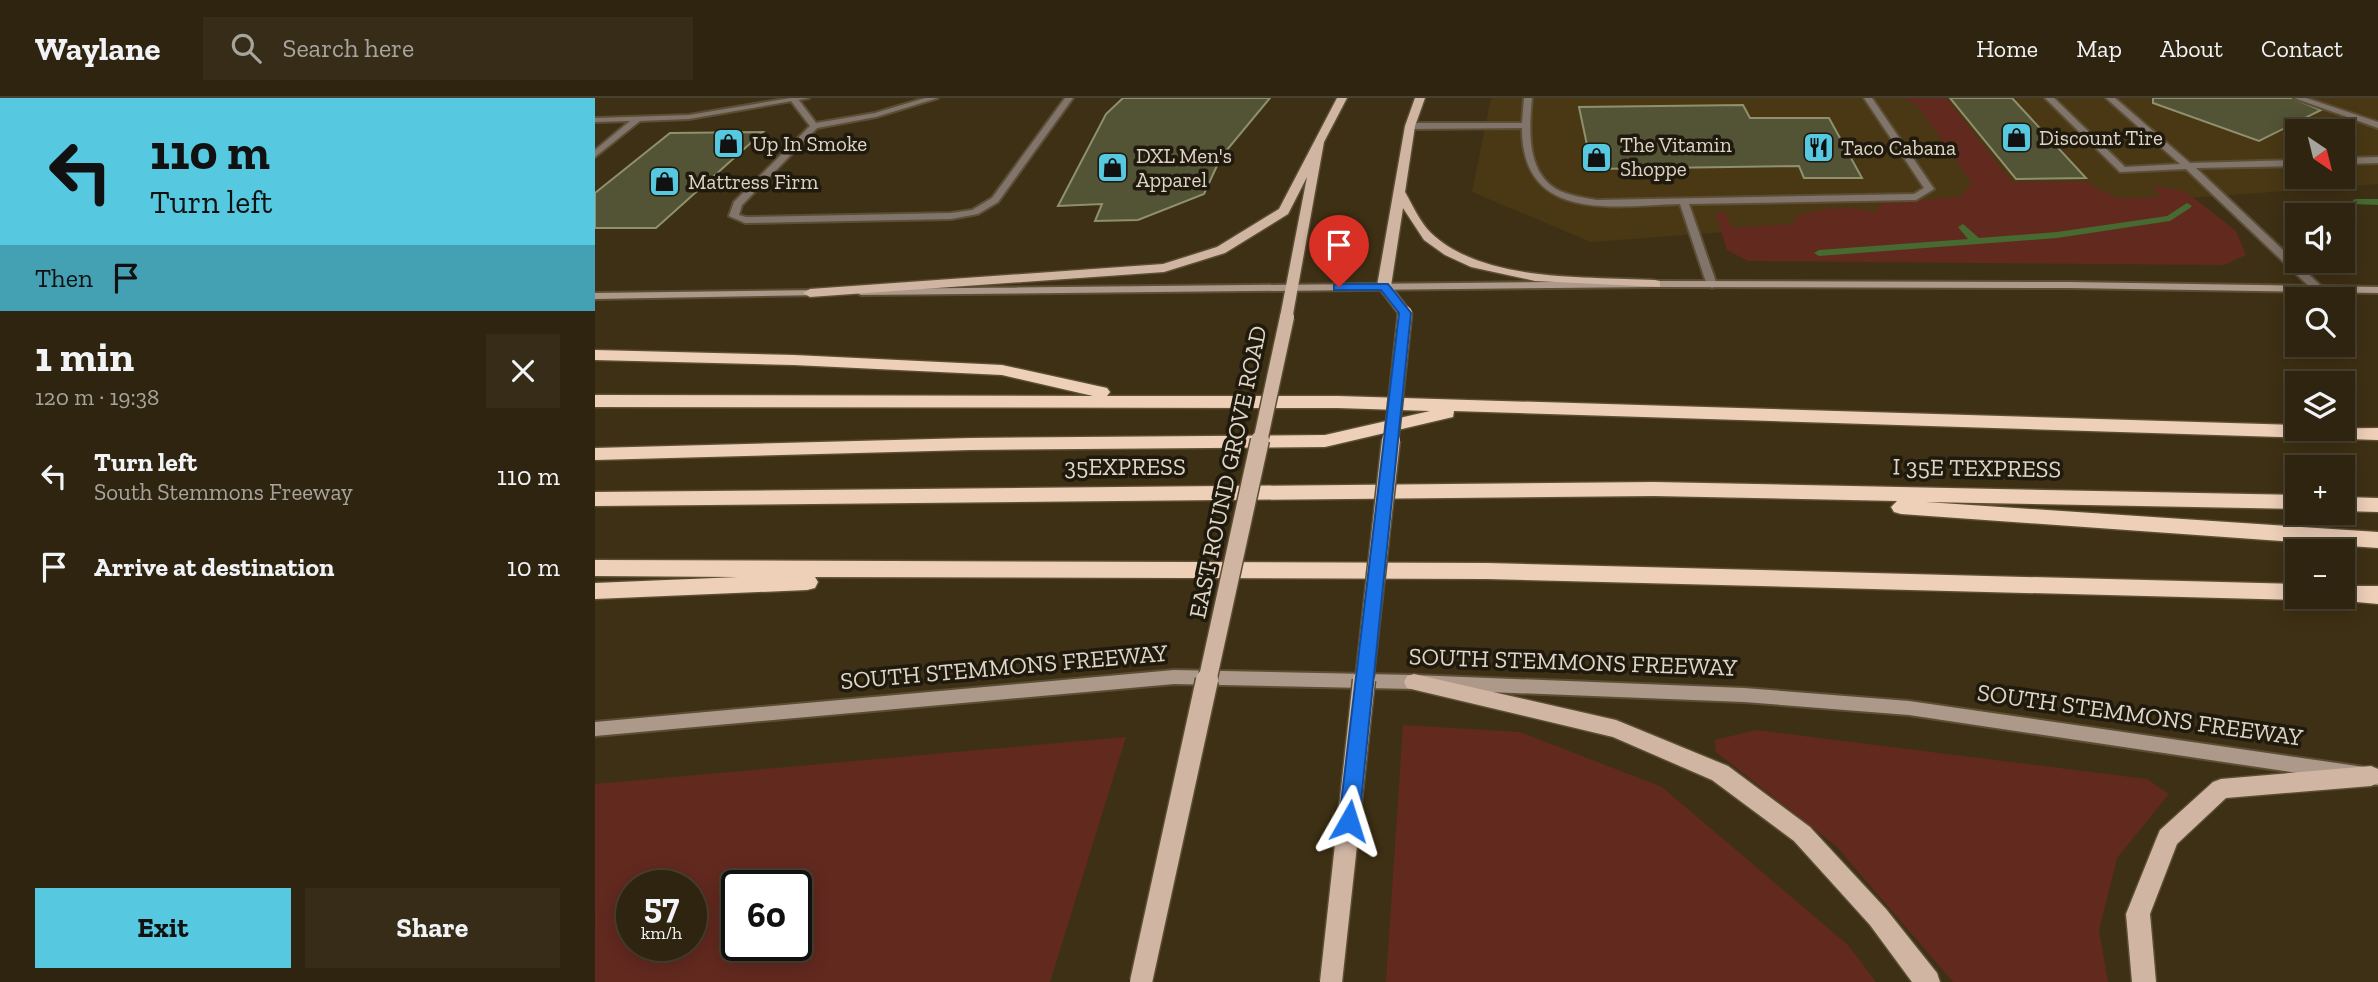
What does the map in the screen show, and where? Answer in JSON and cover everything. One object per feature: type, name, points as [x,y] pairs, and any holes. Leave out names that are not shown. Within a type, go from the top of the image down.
[{"type":"highway","points":[[595,355],[782,359],[1002,370],[1137,400]]},
{"type":"highway","points":[[595,401],[1338,402],[2378,434]]},
{"type":"highway","points":[[595,454],[970,444],[1325,441],[1475,407]]},
{"type":"highway","points":[[1654,489],[2378,541]]},
{"type":"highway","name":"35EXPRESS","points":[[595,499],[1654,489]]},
{"type":"highway","name":"I 35E TEXPRESS","points":[[1654,489],[2285,502]]},
{"type":"highway","points":[[2355,504],[2378,505]]},
{"type":"highway","points":[[595,568],[1487,571],[2285,592]]},
{"type":"highway","points":[[595,591],[1124,569]]},
{"type":"highway","points":[[2355,594],[2378,595]]},
{"type":"main road","name":"EAST ROUND GROVE ROAD","points":[[1141,982],[1287,317],[1319,142],[1342,98]]},
{"type":"main road","points":[[1331,982],[1405,313],[1384,286],[1410,125],[1420,98]]},
{"type":"main road","points":[[810,293],[1164,268],[1221,250],[1284,211],[1319,142]]},
{"type":"main road","points":[[1399,192],[1427,236],[1455,257],[1504,273],[1655,284]]},
{"type":"main road","points":[[595,296],[1655,284],[2285,288]]},
{"type":"main road","points":[[2355,289],[2378,290]]},
{"type":"main road","name":"SOUTH STEMMONS FREEWAY","points":[[595,729],[1174,677],[1413,682],[1745,695],[1909,708],[2374,776]]},
{"type":"main road","points":[[1413,682],[1616,729],[1720,773],[1802,834],[1878,917],[1928,982]]},
{"type":"main road","points":[[2144,982],[2138,914],[2168,837],[2221,789],[2374,776]]},
{"type":"street","points":[[595,120],[689,117],[805,98]]},
{"type":"street","points":[[934,98],[876,115],[814,126],[737,204],[734,216],[745,220],[951,216],[975,212],[995,200],[1069,98]]},
{"type":"street","points":[[1528,98],[1524,125],[1526,145],[1542,183],[1552,191],[1597,203],[1916,197],[1929,189],[1868,98]]},
{"type":"street","points":[[2049,98],[2123,170],[2285,163]]},
{"type":"street","points":[[2110,98],[2188,166],[2316,287]]},
{"type":"street","points":[[2298,98],[2378,125]]},
{"type":"street","points":[[795,101],[814,126]]},
{"type":"street","points":[[595,154],[639,118]]},
{"type":"street","points":[[595,128],[606,119]]},
{"type":"street","points":[[1410,125],[1524,125]]},
{"type":"street","points":[[2355,161],[2378,160]]},
{"type":"street","points":[[1684,202],[1711,285]]},
{"type":"shaded area","points":[[1491,98],[2378,98],[2378,184],[2355,186],[2355,119],[2285,119],[2285,189],[2310,189],[1591,242],[1472,192]]},
{"type":"shaded area","points":[[1904,98],[1946,98],[2012,182],[2089,182],[2118,199],[2162,197],[2151,185],[2183,191],[2236,231],[2246,255],[2224,265],[1748,261],[1727,250],[1716,214],[1725,212],[1732,228],[1793,224],[1795,217],[1826,209],[1876,212],[1881,203],[1960,197],[1972,183],[1918,106]]},
{"type":"shaded area","points":[[1403,725],[1520,732],[1662,787],[1848,945],[1876,982],[1386,982]]},
{"type":"shaded area","points":[[1756,730],[2147,779],[2169,794],[2117,858],[2099,930],[2108,982],[1953,982],[1836,846],[1716,752],[1715,740]]},
{"type":"shaded area","points":[[1126,737],[1050,982],[595,982],[595,784]]},
{"type":"building","points":[[1123,98],[1270,98],[1221,157],[1204,194],[1138,220],[1095,221],[1102,204],[1058,206],[1106,114]]},
{"type":"building","name":"Discount Tire","points":[[1950,98],[2012,98],[2086,178],[2016,179]]},
{"type":"building","points":[[2153,98],[2292,98],[2321,110],[2303,119],[2285,119],[2285,128],[2259,141],[2153,103]]},
{"type":"building","points":[[1743,105],[1750,118],[1829,118],[1862,178],[1804,178],[1799,166],[1592,169],[1579,107]]},
{"type":"building","points":[[763,132],[656,228],[595,228],[595,193],[670,133]]},
{"type":"waterway","points":[[2356,202],[2378,202]]},
{"type":"waterway","points":[[1976,241],[2057,235],[2170,218],[2187,206]]},
{"type":"waterway","points":[[1963,227],[1976,241]]},
{"type":"waterway","points":[[1819,253],[1976,241]]},
{"type":"place","name":"Discount Tire","points":[[2016,138]]},
{"type":"place","name":"Up In Smoke","points":[[729,144]]},
{"type":"place","name":"Taco Cabana","points":[[1818,148]]},
{"type":"place","name":"The Vitamin Shoppe","points":[[1597,157]]},
{"type":"place","name":"DXL Men's Apparel","points":[[1113,168]]},
{"type":"place","name":"Mattress Firm","points":[[665,182]]},
{"type":"route","points":[[1339,287],[1384,286],[1405,313],[1349,821]]}]
